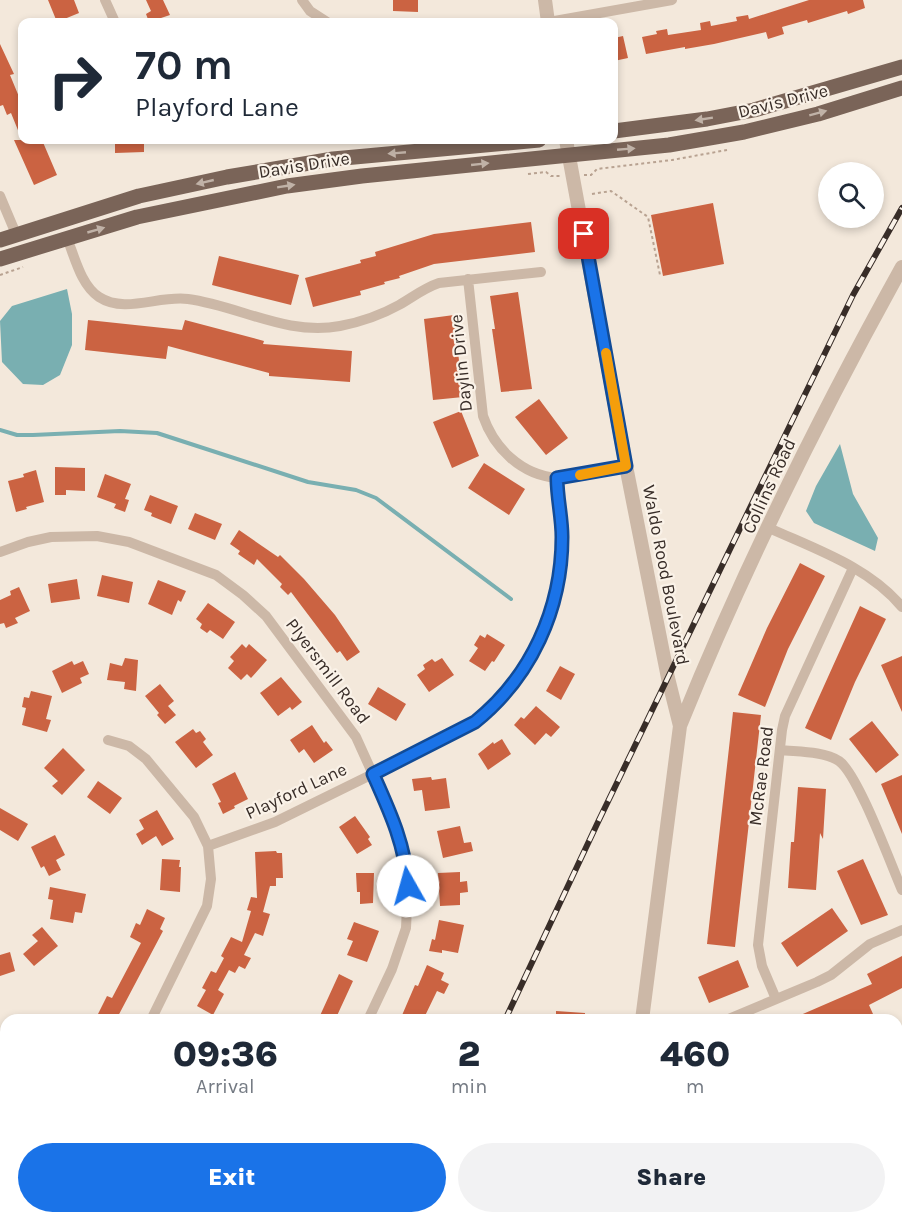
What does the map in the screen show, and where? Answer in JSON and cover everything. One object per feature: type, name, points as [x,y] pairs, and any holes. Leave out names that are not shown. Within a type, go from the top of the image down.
[{"type":"main road","name":"Davis Drive","points":[[618,130],[707,119],[754,110],[902,67]]},
{"type":"main road","name":"Davis Drive","points":[[0,260],[137,217],[287,186],[567,147],[669,145],[744,132],[818,114],[902,88]]},
{"type":"main road","name":"Davis Drive","points":[[0,240],[139,196],[228,177],[333,159],[496,144]]},
{"type":"street","points":[[105,0],[113,18]]},
{"type":"street","points":[[302,0],[310,11],[321,18]]},
{"type":"street","points":[[545,0],[548,18]]},
{"type":"street","points":[[571,18],[672,0]]},
{"type":"street","name":"Waldo Rood Boulevard","points":[[567,147],[626,466],[668,678],[680,726],[643,1014]]},
{"type":"street","points":[[0,196],[16,234]]},
{"type":"street","points":[[67,238],[84,282],[98,296],[109,302],[124,305],[163,299],[190,299],[298,327],[337,327],[364,320],[400,304],[431,286],[468,279],[541,273]]},
{"type":"street","name":"Collins Road","points":[[680,726],[702,671],[795,472],[902,267]]},
{"type":"street","name":"Daylin Drive","points":[[468,279],[480,403],[487,429],[502,450],[525,468],[557,478],[626,466]]},
{"type":"street","name":"Playford Lane","points":[[208,846],[275,822],[373,774],[475,722],[502,698],[528,664],[549,618],[558,578],[562,539],[557,478]]},
{"type":"street","points":[[769,528],[853,568],[882,587],[902,607]]},
{"type":"street","name":"Plyersmill Road","points":[[0,552],[51,537],[97,536],[129,542],[216,575],[266,616],[356,737],[402,844],[407,867],[406,928],[395,961],[371,1014]]},
{"type":"street","name":"McRae Road","points":[[776,999],[762,966],[758,945],[785,716],[853,568]]},
{"type":"street","points":[[108,740],[129,746],[146,759],[194,817],[208,846],[211,879],[207,906],[154,1014]]},
{"type":"street","points":[[780,750],[826,756],[845,767],[861,795],[902,890]]},
{"type":"street","points":[[740,1014],[831,975],[870,944],[902,930]]},
{"type":"path","points":[[524,174],[546,172],[551,176]]},
{"type":"path","points":[[592,194],[611,191],[648,217],[660,275]]},
{"type":"water","points":[[67,289],[72,314],[72,345],[60,375],[43,385],[23,384],[2,362],[0,321],[12,306]]},
{"type":"water","points":[[840,444],[853,494],[878,538],[875,551],[814,523],[806,511],[816,486]]},
{"type":"building","points":[[48,0],[74,0],[79,13],[67,18],[55,18]]},
{"type":"building","points":[[146,0],[163,0],[170,15],[148,18],[146,14],[151,11]]},
{"type":"building","points":[[393,0],[418,0],[418,12],[393,11]]},
{"type":"building","points":[[809,0],[863,0],[865,8],[848,14],[847,11],[808,23],[807,20],[782,27],[784,34],[768,39],[766,32],[714,44],[646,54],[642,37],[657,34],[656,31],[667,29],[668,35],[701,30],[700,23],[710,21],[711,26],[737,21],[736,17],[748,15],[749,19]]},
{"type":"building","points":[[623,36],[628,58],[618,60],[618,37]]},
{"type":"building","points":[[0,44],[14,74],[10,75],[18,94],[18,130],[11,113],[7,115],[3,105],[0,106]]},
{"type":"building","points":[[14,140],[18,140],[18,144],[44,144],[57,175],[34,185]]},
{"type":"building","points":[[115,144],[144,144],[144,152],[115,153]]},
{"type":"building","points":[[713,203],[724,264],[663,276],[651,215]]},
{"type":"building","points":[[531,222],[535,252],[434,264],[384,282],[385,284],[360,291],[361,295],[313,307],[305,278],[361,263],[360,260],[376,256],[375,252],[434,234]]},
{"type":"building","points":[[219,256],[299,275],[291,305],[212,285]]},
{"type":"building","points":[[518,292],[532,389],[501,392],[490,296]]},
{"type":"building","points":[[454,315],[463,397],[433,400],[424,319]]},
{"type":"building","points":[[88,320],[182,330],[185,320],[264,341],[263,344],[352,351],[350,382],[269,376],[269,373],[168,346],[166,359],[85,350]]},
{"type":"building","points":[[539,399],[568,438],[546,455],[515,417]]},
{"type":"building","points":[[461,411],[479,456],[452,468],[433,422]]},
{"type":"building","points":[[484,463],[525,489],[509,515],[468,488]]},
{"type":"building","points":[[55,467],[85,468],[85,491],[66,490],[66,495],[55,495]]},
{"type":"building","points":[[36,470],[44,502],[16,512],[8,481],[24,477],[23,474]]},
{"type":"building","points":[[105,474],[131,484],[125,499],[129,500],[125,512],[114,508],[116,504],[97,497]]},
{"type":"building","points":[[150,495],[178,506],[171,524],[151,516],[152,513],[144,510]]},
{"type":"building","points":[[195,513],[222,524],[215,540],[188,529]]},
{"type":"building","points":[[239,530],[278,557],[280,555],[304,579],[335,615],[360,652],[347,661],[340,651],[337,653],[291,592],[288,595],[280,587],[282,584],[257,559],[254,565],[238,554],[240,551],[230,544]]},
{"type":"building","points":[[800,563],[825,576],[788,649],[765,707],[738,695],[767,628]]},
{"type":"building","points":[[102,575],[133,582],[129,603],[97,596]]},
{"type":"building","points":[[77,579],[80,599],[51,603],[48,584]]},
{"type":"building","points":[[158,580],[186,591],[181,602],[178,600],[172,615],[148,604]]},
{"type":"building","points":[[19,587],[30,611],[15,618],[18,623],[6,628],[4,623],[0,624],[0,600],[11,595],[10,591]]},
{"type":"building","points":[[208,603],[235,622],[223,639],[210,630],[207,633],[200,628],[202,624],[196,619]]},
{"type":"building","points":[[860,606],[886,619],[855,682],[831,740],[805,728]]},
{"type":"building","points":[[487,634],[505,645],[485,671],[469,661],[478,648],[474,645],[480,635],[485,638]]},
{"type":"building","points":[[242,644],[246,648],[249,644],[267,660],[251,678],[247,674],[241,680],[228,668],[234,661],[230,657]]},
{"type":"building","points":[[902,656],[902,712],[881,665]]},
{"type":"building","points":[[125,658],[138,660],[136,691],[124,689],[125,682],[107,680],[110,663],[122,666]]},
{"type":"building","points":[[442,658],[454,675],[429,692],[417,675],[425,669],[423,665],[432,659],[435,662]]},
{"type":"building","points":[[72,661],[74,665],[83,661],[89,674],[80,678],[82,683],[62,693],[52,671]]},
{"type":"building","points":[[560,666],[575,674],[561,700],[546,691]]},
{"type":"building","points":[[281,677],[302,702],[292,710],[290,707],[278,716],[260,693]]},
{"type":"building","points":[[160,684],[174,701],[168,706],[176,715],[165,724],[145,696]]},
{"type":"building","points":[[378,687],[406,704],[396,721],[368,704]]},
{"type":"building","points":[[31,691],[52,696],[46,719],[51,720],[47,732],[22,725],[26,708],[22,707],[24,697],[29,698]]},
{"type":"building","points":[[536,706],[560,727],[551,737],[546,733],[535,745],[514,725],[521,717],[524,719]]},
{"type":"building","points":[[733,712],[761,715],[735,947],[707,944]]},
{"type":"building","points":[[872,721],[899,755],[876,773],[849,739]]},
{"type":"building","points":[[312,725],[324,743],[326,741],[333,750],[314,763],[304,749],[299,753],[290,740]]},
{"type":"building","points":[[193,729],[196,733],[200,731],[206,739],[203,742],[213,755],[196,768],[175,742]]},
{"type":"building","points":[[502,739],[511,754],[488,770],[478,754],[493,742],[494,744]]},
{"type":"building","points":[[63,748],[85,770],[62,795],[52,786],[58,781],[44,768]]},
{"type":"building","points":[[235,772],[248,799],[223,814],[218,803],[221,802],[212,784]]},
{"type":"building","points":[[902,775],[902,834],[881,784]]},
{"type":"building","points":[[431,777],[432,780],[446,778],[450,808],[425,811],[422,790],[414,791],[412,779]]},
{"type":"building","points":[[98,781],[122,798],[110,814],[87,797]]},
{"type":"building","points":[[798,787],[826,789],[823,839],[820,833],[816,890],[788,888]]},
{"type":"building","points":[[0,808],[28,824],[18,841],[0,830]]},
{"type":"building","points":[[157,810],[174,839],[162,846],[156,836],[142,845],[136,834],[144,829],[139,820]]},
{"type":"building","points":[[355,816],[370,837],[368,839],[372,845],[357,854],[339,827]]},
{"type":"building","points":[[460,826],[464,843],[471,842],[473,851],[443,858],[437,831]]},
{"type":"building","points":[[55,835],[65,855],[56,860],[61,870],[49,876],[44,866],[41,868],[31,847]]},
{"type":"building","points":[[255,852],[282,853],[283,878],[276,878],[276,886],[270,886],[263,912],[270,914],[263,936],[255,933],[244,955],[251,958],[245,969],[239,966],[235,973],[229,970],[218,990],[224,994],[214,1014],[211,1014],[197,1006],[206,990],[202,988],[211,971],[216,973],[224,958],[221,956],[231,937],[242,942],[251,911],[247,910],[251,897],[257,898]]},
{"type":"building","points":[[162,859],[180,860],[180,892],[160,890]]},
{"type":"building","points":[[863,859],[888,915],[861,925],[837,871]]},
{"type":"building","points":[[460,872],[460,882],[467,881],[468,892],[460,893],[460,905],[440,906],[438,873]]},
{"type":"building","points":[[356,873],[374,873],[373,903],[360,904]]},
{"type":"building","points":[[50,887],[86,894],[82,913],[75,912],[73,923],[50,919],[53,900],[48,899]]},
{"type":"building","points":[[832,908],[848,931],[797,967],[781,943]]},
{"type":"building","points":[[147,909],[165,918],[160,929],[163,931],[119,1014],[98,1014],[107,996],[112,998],[141,943],[130,937],[136,923],[140,925]]},
{"type":"building","points":[[439,920],[464,925],[458,953],[442,950],[442,953],[429,951],[432,939],[435,940]]},
{"type":"building","points":[[354,922],[379,931],[367,962],[347,955],[353,941],[347,939]]},
{"type":"building","points":[[42,927],[58,946],[34,966],[23,954],[38,941],[32,935]]},
{"type":"building","points":[[10,952],[15,971],[0,976],[0,955]]},
{"type":"building","points":[[902,956],[902,988],[869,1005],[873,1014],[803,1014],[872,984],[867,974]]},
{"type":"building","points":[[738,960],[749,987],[709,1003],[698,977]]},
{"type":"building","points":[[427,965],[444,973],[441,980],[449,984],[444,994],[437,991],[426,1014],[403,1014],[415,985],[418,986]]},
{"type":"building","points":[[339,974],[353,981],[338,1014],[321,1014]]},
{"type":"building","points":[[556,1011],[585,1013],[585,1014],[556,1014]]},
{"type":"waterway","points":[[0,430],[17,435],[120,431],[157,433],[308,482],[356,490],[376,498],[511,599]]},
{"type":"railway","points":[[508,1014],[853,295],[902,208]]},
{"type":"slow traffic","points":[[580,475],[626,466],[606,353]]},
{"type":"route","points":[[408,886],[402,844],[373,774],[462,730],[489,711],[502,698],[528,664],[549,618],[554,600],[562,539],[557,478],[626,466],[584,234]]}]
